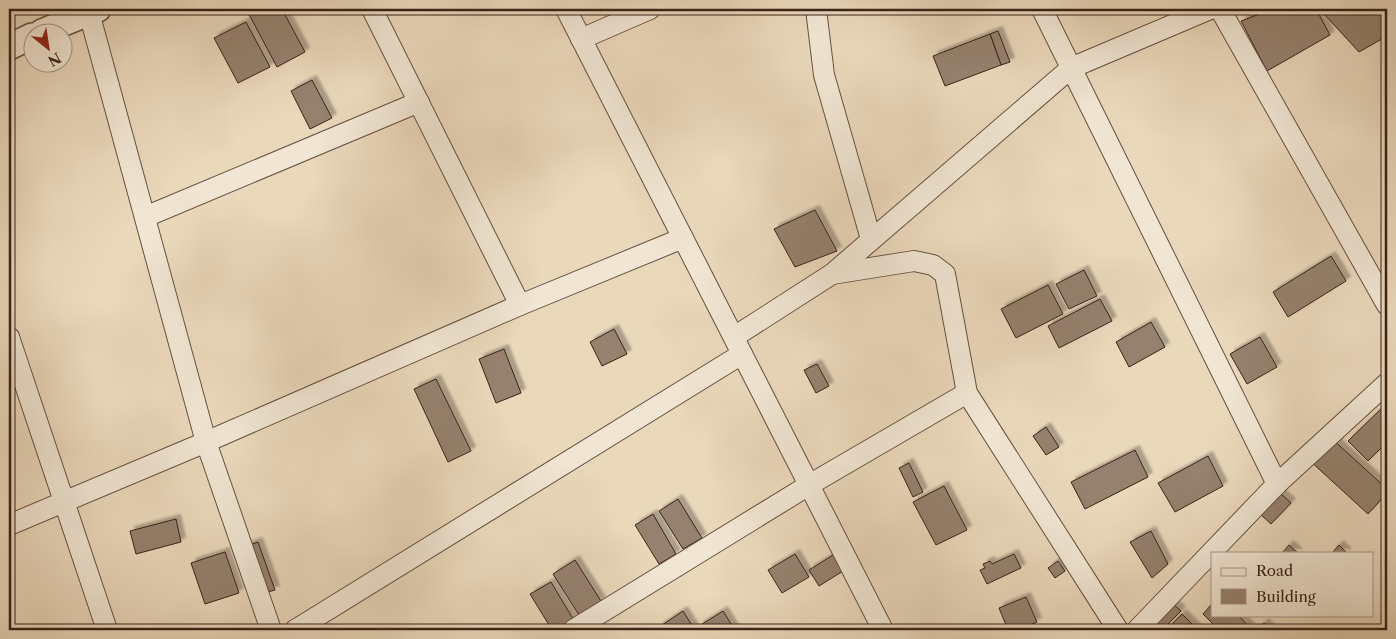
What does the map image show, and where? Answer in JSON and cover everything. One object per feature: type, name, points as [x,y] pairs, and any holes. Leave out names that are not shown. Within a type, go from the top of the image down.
[{"type":"street","points":[[372,9],[520,305]]},
{"type":"street","points":[[566,9],[809,485],[878,628]]},
{"type":"street","points":[[581,39],[650,9]]},
{"type":"street","points":[[816,9],[824,75],[871,239]]},
{"type":"street","points":[[1042,9],[1277,484]]},
{"type":"street","points":[[294,630],[738,345],[832,274],[1071,68],[1210,9]]},
{"type":"street","points":[[1220,9],[1387,305]]},
{"type":"street","points":[[65,22],[92,10],[145,218],[206,442],[271,630]]},
{"type":"street","points":[[9,46],[22,40]]},
{"type":"street","points":[[145,218],[419,102]]},
{"type":"street","points":[[9,525],[206,442],[520,305],[683,238]]},
{"type":"street","points":[[832,274],[914,261],[933,265],[945,274],[967,393],[1118,630]]},
{"type":"street","points":[[9,337],[107,630]]},
{"type":"street","points":[[1212,552],[1277,484],[1387,383]]},
{"type":"street","points":[[574,630],[809,485],[967,393]]},
{"type":"street","points":[[1138,630],[1211,553]]},
{"type":"building","points":[[246,9],[282,9],[305,52],[277,67]]},
{"type":"building","points":[[1273,9],[1316,9],[1330,35],[1267,71],[1241,21]]},
{"type":"building","points":[[1335,9],[1387,9],[1387,36],[1359,52],[1324,14]]},
{"type":"building","points":[[246,22],[270,67],[238,83],[214,38]]},
{"type":"building","points":[[998,31],[1010,62],[1001,65],[990,34]]},
{"type":"building","points":[[990,34],[1001,65],[945,86],[933,56]]},
{"type":"building","points":[[312,80],[332,118],[310,129],[291,91]]},
{"type":"building","points":[[815,210],[837,251],[795,267],[774,229]]},
{"type":"building","points":[[1331,256],[1346,281],[1288,317],[1273,292]]},
{"type":"building","points":[[1084,270],[1097,296],[1069,309],[1056,284]]},
{"type":"building","points":[[1048,285],[1063,314],[1016,338],[1001,309]]},
{"type":"building","points":[[1100,299],[1112,321],[1059,348],[1048,326]]},
{"type":"building","points":[[1151,322],[1165,347],[1129,367],[1116,342]]},
{"type":"building","points":[[614,329],[627,354],[602,366],[590,342]]},
{"type":"building","points":[[1260,337],[1277,367],[1247,384],[1230,354]]},
{"type":"building","points":[[504,349],[521,393],[496,403],[479,359]]},
{"type":"building","points":[[817,364],[829,386],[816,393],[804,370]]},
{"type":"building","points":[[436,379],[471,451],[448,462],[414,389]]},
{"type":"building","points":[[1383,407],[1387,412],[1387,442],[1368,461],[1348,441]]},
{"type":"building","points":[[1046,427],[1059,447],[1046,455],[1033,436]]},
{"type":"building","points":[[1330,437],[1387,489],[1387,493],[1368,514],[1309,460]]},
{"type":"building","points":[[1135,450],[1148,477],[1085,509],[1071,482]]},
{"type":"building","points":[[1208,456],[1223,486],[1175,512],[1158,483]]},
{"type":"building","points":[[909,463],[923,492],[913,497],[899,468]]},
{"type":"building","points":[[944,486],[967,530],[936,545],[913,502]]},
{"type":"building","points":[[1279,492],[1291,503],[1271,524],[1259,513]]},
{"type":"building","points":[[678,499],[702,538],[683,549],[659,511]]},
{"type":"building","points":[[653,514],[676,554],[659,564],[635,525]]},
{"type":"building","points":[[176,519],[181,542],[136,554],[130,531]]},
{"type":"building","points":[[1151,531],[1168,564],[1152,578],[1130,542]]},
{"type":"building","points":[[258,542],[275,590],[256,595],[241,548]]},
{"type":"building","points":[[1289,545],[1297,552],[1283,552]]},
{"type":"building","points":[[1339,545],[1346,552],[1333,552]]},
{"type":"building","points":[[225,552],[239,593],[205,604],[191,563]]},
{"type":"building","points":[[795,554],[809,577],[782,593],[768,570]]},
{"type":"building","points":[[1014,554],[1021,568],[987,584],[980,570],[985,568],[983,564],[990,561],[992,564]]},
{"type":"building","points":[[833,555],[843,571],[819,586],[809,570]]},
{"type":"building","points":[[575,560],[601,601],[579,615],[553,574]]},
{"type":"building","points":[[1058,561],[1065,571],[1055,578],[1048,568]]},
{"type":"building","points":[[551,582],[578,627],[572,630],[552,630],[530,594]]},
{"type":"building","points":[[1026,597],[1037,622],[1017,630],[1008,630],[999,608]]},
{"type":"building","points":[[1171,602],[1181,611],[1163,629],[1153,620]]},
{"type":"building","points":[[1211,605],[1211,616],[1239,616],[1251,629],[1219,630],[1203,614]]},
{"type":"building","points":[[683,611],[695,630],[661,630],[659,627]]},
{"type":"building","points":[[723,611],[735,630],[702,630],[699,626]]},
{"type":"building","points":[[1182,614],[1198,630],[1166,630]]},
{"type":"building","points":[[1264,623],[1271,630],[1257,630]]}]
